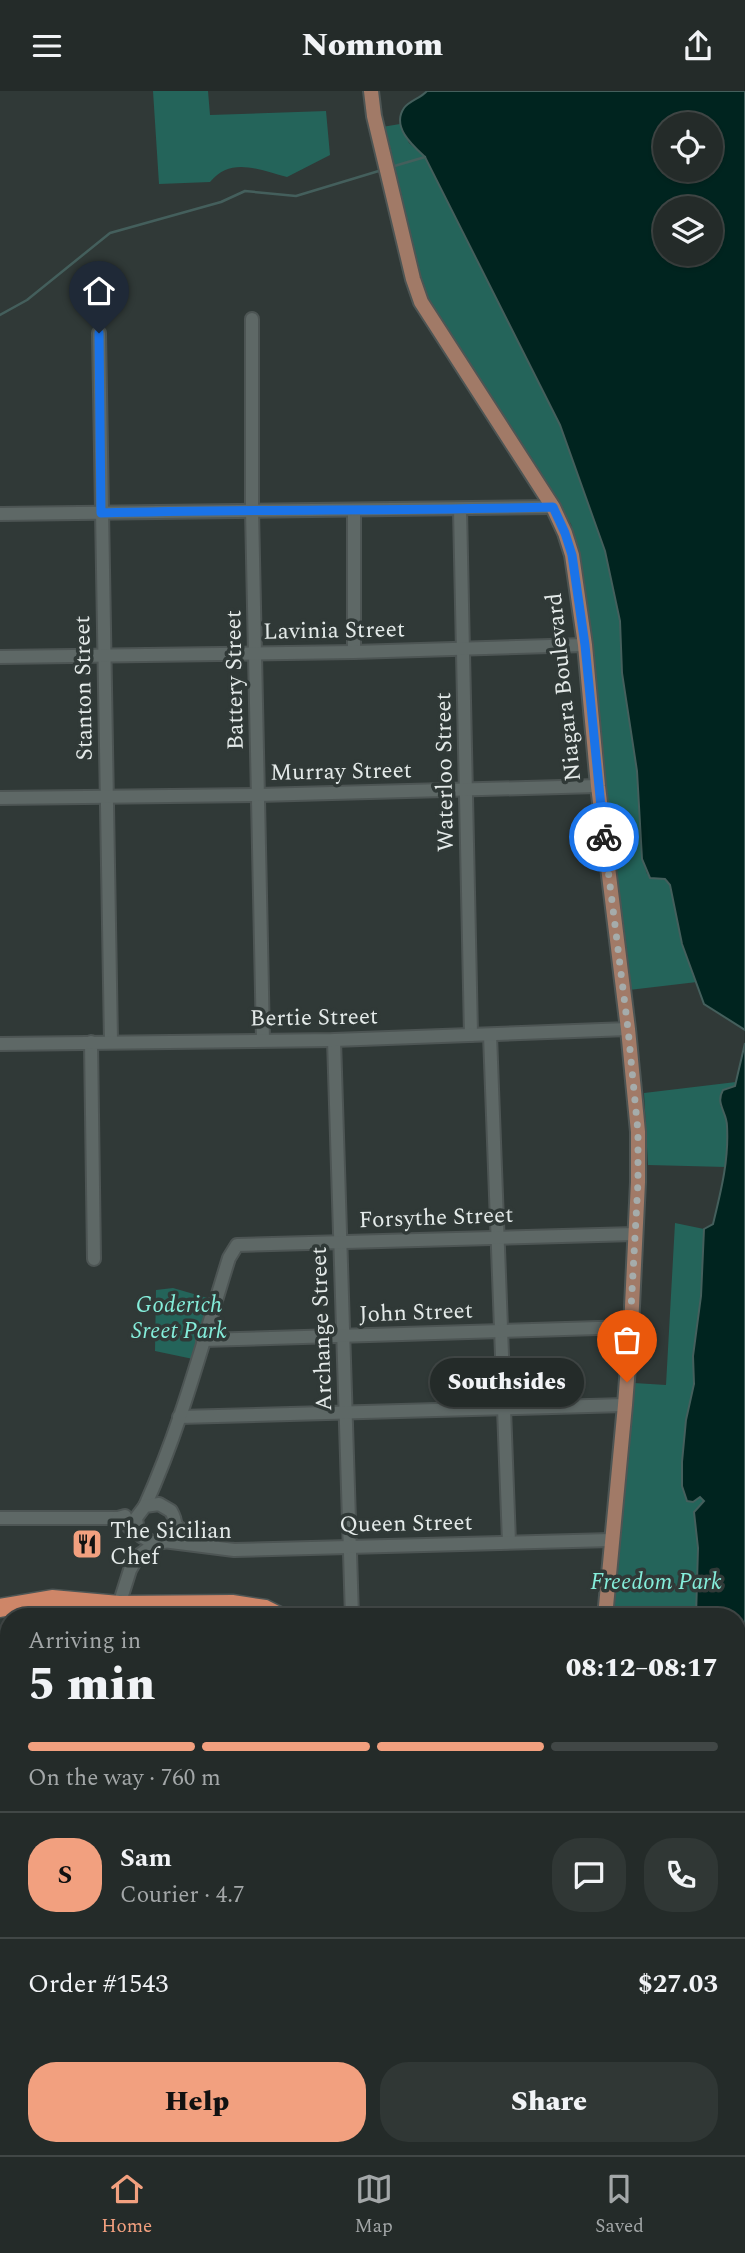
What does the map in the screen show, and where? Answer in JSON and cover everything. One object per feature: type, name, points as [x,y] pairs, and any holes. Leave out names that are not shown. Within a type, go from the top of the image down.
[{"type":"highway","points":[[0,1608],[52,1599],[119,1605],[246,1605],[260,1608]]},
{"type":"main road","name":"Niagara Boulevard","points":[[371,91],[374,116],[412,279],[421,302],[553,507],[572,555],[585,645],[598,786],[638,1132],[631,1327],[606,1608]]},
{"type":"street","name":"Battery Street","points":[[252,319],[252,510],[263,1040]]},
{"type":"street","name":"Stanton Street","points":[[99,333],[111,1042]]},
{"type":"street","points":[[0,514],[553,507]]},
{"type":"street","name":"Waterloo Street","points":[[460,509],[471,1035]]},
{"type":"street","points":[[354,511],[354,652]]},
{"type":"street","name":"Lavinia Street","points":[[0,657],[354,652],[585,645]]},
{"type":"street","name":"Murray Street","points":[[0,799],[598,786]]},
{"type":"street","name":"Bertie Street","points":[[0,1044],[334,1039],[628,1029]]},
{"type":"street","points":[[490,1034],[509,1542]]},
{"type":"street","name":"Archange Street","points":[[334,1039],[352,1608]]},
{"type":"street","points":[[91,1042],[94,1259]]},
{"type":"street","name":"Forsythe Street","points":[[203,1340],[229,1258],[237,1245],[635,1234]]},
{"type":"street","name":"John Street","points":[[203,1340],[631,1327]]},
{"type":"street","points":[[119,1605],[130,1570],[138,1556],[139,1534],[136,1525],[159,1477],[203,1340]]},
{"type":"street","points":[[179,1417],[625,1405]]},
{"type":"street","points":[[138,1556],[169,1537],[175,1525],[174,1517],[166,1506],[159,1477]]},
{"type":"street","points":[[0,1518],[118,1518],[159,1504],[166,1506]]},
{"type":"street","points":[[118,1518],[147,1541],[160,1542]]},
{"type":"street","points":[[175,1525],[203,1546]]},
{"type":"street","name":"Queen Street","points":[[160,1542],[234,1550],[611,1540]]},
{"type":"green space","points":[[153,91],[208,91],[210,115],[326,111],[330,155],[287,177],[236,167],[218,174],[210,182],[159,184]]},
{"type":"green space","points":[[400,124],[409,143],[425,157],[560,425],[605,551],[620,621],[622,673],[637,771],[642,859],[647,874],[665,879],[670,885],[682,944],[697,982],[629,990],[605,827],[588,616],[571,524],[427,303],[419,281],[382,127]]},
{"type":"green space","points":[[736,1082],[735,1087],[723,1090],[720,1105],[728,1122],[726,1167],[648,1165],[644,1093]]},
{"type":"green space","name":"Freedom Park","points":[[675,1223],[704,1229],[701,1296],[693,1356],[694,1384],[686,1420],[682,1462],[704,1501],[694,1512],[698,1548],[696,1608],[614,1608],[634,1383],[666,1385]]},
{"type":"green space","name":"Goderich Sreet Park","points":[[173,1288],[211,1299],[193,1359],[155,1351],[156,1290]]},
{"type":"shaded area","points":[[427,91],[745,91],[745,1030],[704,1004],[682,944],[670,885],[665,879],[650,878],[642,859],[637,771],[622,673],[620,621],[605,551],[560,425],[425,157],[402,129],[401,115],[409,103]]},
{"type":"shaded area","points":[[745,1043],[745,1608],[696,1608],[698,1548],[694,1512],[704,1501],[700,1497],[693,1502],[687,1501],[682,1486],[682,1462],[686,1420],[694,1384],[693,1356],[701,1296],[704,1229],[713,1224],[726,1163],[727,1126],[720,1100],[723,1090],[735,1086]]},
{"type":"waterway","points":[[391,167],[425,157]]},
{"type":"waterway","points":[[0,315],[27,300],[110,233],[221,202],[245,191],[296,196],[382,170]]},
{"type":"way so far","points":[[604,837],[638,1132],[638,1182],[627,1382]]},
{"type":"place","name":"Southsides","points":[[627,1382]]},
{"type":"place","name":"The Sicilian Chef","points":[[87,1544]]},
{"type":"route","points":[[99,333],[101,513],[553,507],[572,555],[585,645],[604,837]]}]
